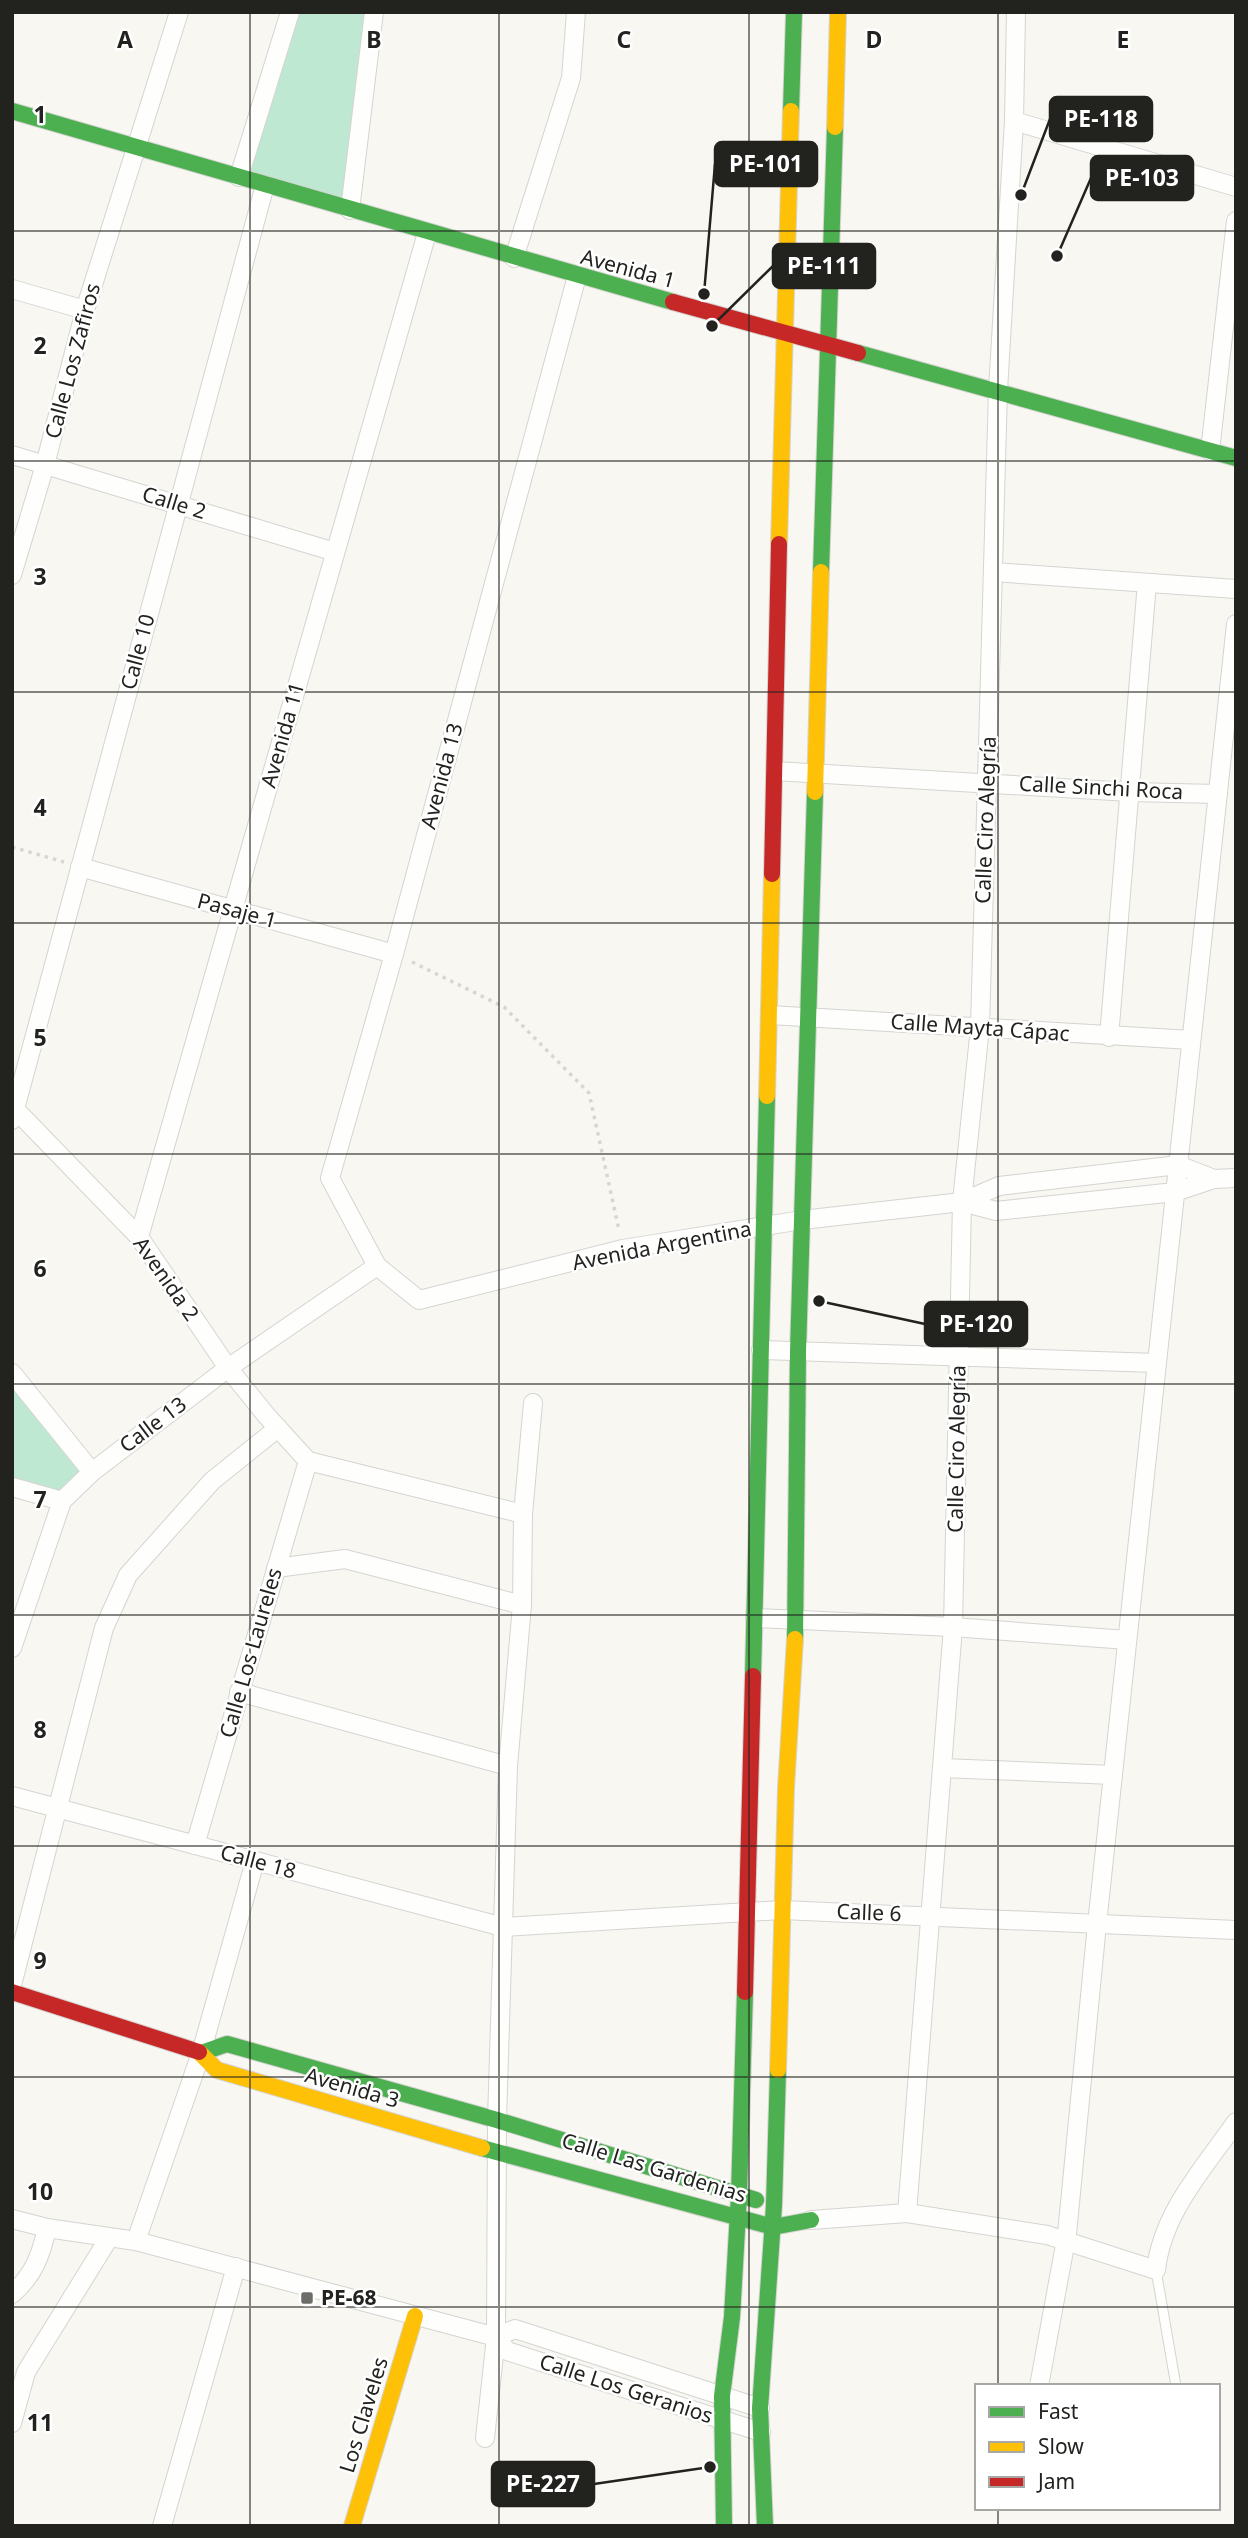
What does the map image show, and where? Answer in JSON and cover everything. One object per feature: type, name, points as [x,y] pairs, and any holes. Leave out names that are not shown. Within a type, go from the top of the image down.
[{"type":"street","points":[[137,147],[178,12]]},
{"type":"street","points":[[239,177],[290,12]]},
{"type":"street","points":[[350,210],[374,12]]},
{"type":"street","points":[[514,258],[571,78],[576,12]]},
{"type":"street","points":[[724,2526],[722,2396],[732,2316],[738,2219],[748,1912],[784,332],[794,12]]},
{"type":"street","points":[[765,2526],[760,2408],[773,2227],[786,1788],[796,1621],[798,1352],[838,12]]},
{"type":"street","name":"Calle Ciro Alegría","points":[[908,2213],[953,1627],[962,1202],[980,1027],[998,390],[1014,121],[1016,12]]},
{"type":"street","name":"Avenida 1","points":[[12,111],[576,276],[998,390],[1236,458]]},
{"type":"street","points":[[1014,121],[1236,187]]},
{"type":"street","name":"Calle Los Zafiros","points":[[12,575],[45,465],[85,310],[137,147]]},
{"type":"street","name":"Calle 10","points":[[13,1111],[264,185]]},
{"type":"street","points":[[1210,451],[1236,221]]},
{"type":"street","name":"Avenida 11","points":[[139,1237],[427,233]]},
{"type":"street","name":"Avenida 13","points":[[377,1266],[330,1178],[394,954],[576,276]]},
{"type":"street","points":[[12,289],[85,310]]},
{"type":"street","name":"Calle 2","points":[[12,455],[335,552]]},
{"type":"street","points":[[993,572],[1236,589]]},
{"type":"street","points":[[1109,1037],[1147,583]]},
{"type":"street","points":[[1039,2384],[1067,2234],[1097,1924],[1236,624]]},
{"type":"street","name":"Calle Sinchi Roca","points":[[775,771],[1130,792],[1218,794]]},
{"type":"street","name":"Pasaje 1","points":[[80,867],[394,954]]},
{"type":"street","name":"Calle Mayta Cápac","points":[[770,1015],[1191,1040]]},
{"type":"street","name":"Avenida 2","points":[[13,1111],[139,1237],[228,1368],[308,1461]]},
{"type":"street","points":[[1178,1165],[1214,1179],[1236,1178]]},
{"type":"street","name":"Avenida Argentina","points":[[377,1266],[419,1300],[623,1249],[802,1220],[962,1202],[999,1186],[1178,1165]]},
{"type":"street","name":"Avenida Argentina","points":[[962,1202],[996,1211],[1175,1192],[1214,1179]]},
{"type":"street","name":"Calle 13","points":[[12,1648],[62,1501],[92,1472],[228,1368],[377,1266]]},
{"type":"street","points":[[761,1350],[1157,1363]]},
{"type":"street","points":[[12,1373],[92,1472]]},
{"type":"street","points":[[485,2438],[496,2337],[497,2120],[508,1766],[522,1605],[523,1514],[533,1403]]},
{"type":"street","points":[[12,1986],[104,1628],[128,1575],[212,1481],[278,1428]]},
{"type":"street","points":[[308,1461],[523,1514]]},
{"type":"street","name":"Calle Los Laureles","points":[[195,1845],[308,1461]]},
{"type":"street","points":[[12,1487],[62,1501]]},
{"type":"street","points":[[276,1568],[345,1559],[522,1605]]},
{"type":"street","points":[[754,1618],[953,1627],[1127,1640]]},
{"type":"street","points":[[239,1692],[508,1766]]},
{"type":"street","points":[[942,1768],[1113,1775]]},
{"type":"street","name":"Calle 18","points":[[12,1796],[503,1927]]},
{"type":"street","points":[[136,2241],[201,2053],[255,1861]]},
{"type":"street","name":"Calle 6","points":[[503,1927],[782,1910],[1234,1929]]},
{"type":"street","name":"Avenida 3","points":[[12,1992],[201,2053],[216,2070],[497,2152]]},
{"type":"street","name":"Avenida 3","points":[[201,2053],[227,2044],[497,2120]]},
{"type":"street","name":"Calle Las Gardenias","points":[[497,2120],[774,2205],[811,2220]]},
{"type":"street","points":[[1156,2270],[1160,2245],[1171,2217],[1236,2122]]},
{"type":"street","name":"Calle Las Gardenias","points":[[497,2152],[773,2227],[811,2220],[908,2213],[1047,2235],[1156,2270]]},
{"type":"street","name":"Calle Los Geranios","points":[[12,2219],[47,2228],[136,2241],[496,2337],[507,2351],[761,2432]]},
{"type":"street","points":[[12,2294],[26,2283],[40,2259],[47,2228]]},
{"type":"street","points":[[12,2423],[26,2372],[108,2238]]},
{"type":"street","points":[[162,2526],[236,2267]]},
{"type":"street","name":"Los Claveles","points":[[352,2526],[415,2316]]},
{"type":"street","name":"Calle Los Geranios","points":[[496,2337],[515,2329],[760,2408]]},
{"type":"lane","points":[[1156,2270],[1177,2384]]},
{"type":"path","points":[[12,846],[80,867]]},
{"type":"path","points":[[394,954],[504,1007],[589,1093],[623,1249]]},
{"type":"green space","points":[[290,12],[373,12],[351,202],[239,177]]},
{"type":"green space","points":[[12,1373],[92,1472],[62,1501],[12,1487]]},
{"type":"traffic: fast","points":[[791,111],[794,12]]},
{"type":"traffic: fast","points":[[12,111],[673,302]]},
{"type":"traffic: fast","points":[[821,572],[835,127]]},
{"type":"traffic: fast","points":[[858,353],[1236,458]]},
{"type":"traffic: fast","points":[[795,1639],[798,1352],[815,792]]},
{"type":"traffic: fast","points":[[753,1676],[767,1096]]},
{"type":"traffic: fast","points":[[724,2526],[722,2396],[732,2317],[739,2195],[745,1992]]},
{"type":"traffic: fast","points":[[201,2053],[227,2044],[497,2120],[756,2200]]},
{"type":"traffic: fast","points":[[765,2526],[760,2408],[774,2205],[778,2070]]},
{"type":"traffic: fast","points":[[482,2148],[773,2227],[811,2220]]},
{"type":"traffic: slow","points":[[835,127],[838,12]]},
{"type":"traffic: slow","points":[[779,544],[791,111]]},
{"type":"traffic: slow","points":[[815,792],[821,572]]},
{"type":"traffic: slow","points":[[767,1096],[772,874]]},
{"type":"traffic: slow","points":[[778,2070],[786,1788],[795,1639]]},
{"type":"traffic: slow","points":[[199,2052],[217,2070],[482,2148]]},
{"type":"traffic: slow","points":[[352,2526],[415,2316]]},
{"type":"traffic: jam","points":[[673,302],[858,353]]},
{"type":"traffic: jam","points":[[772,874],[779,544]]},
{"type":"traffic: jam","points":[[745,1992],[753,1676]]},
{"type":"traffic: jam","points":[[12,1992],[199,2052]]},
{"type":"place","name":"PE-118","points":[[1021,195]]},
{"type":"place","name":"PE-103","points":[[1057,256]]},
{"type":"place","name":"PE-101","points":[[704,294]]},
{"type":"place","name":"PE-111","points":[[712,326]]},
{"type":"place","name":"PE-120","points":[[819,1301]]},
{"type":"place","name":"PE-68","points":[[307,2298]]},
{"type":"place","name":"PE-227","points":[[710,2467]]}]
